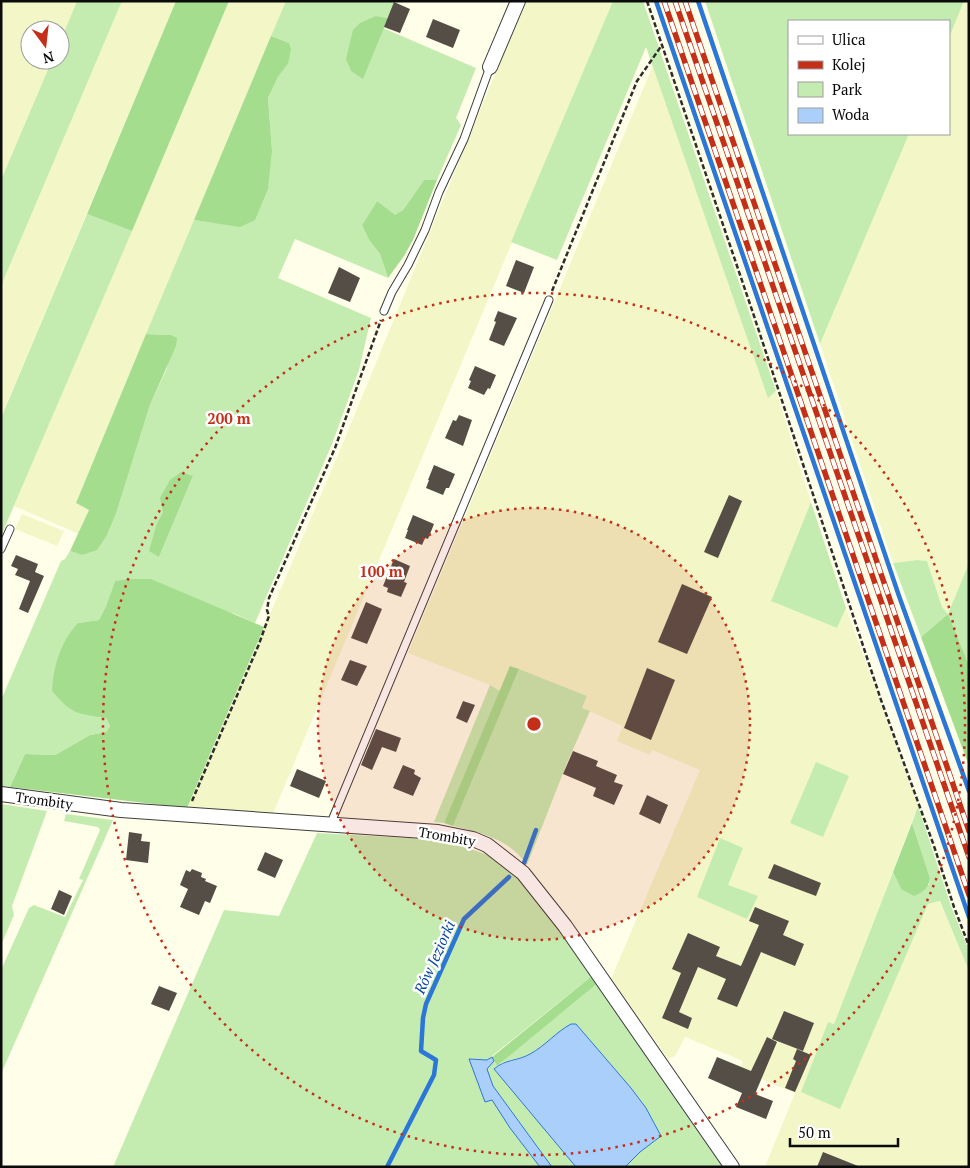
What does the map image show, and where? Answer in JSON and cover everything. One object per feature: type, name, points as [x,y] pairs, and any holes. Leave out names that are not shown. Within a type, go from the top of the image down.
[{"type":"street","points":[[490,67],[518,1]]},
{"type":"street","name":"Trombity","points":[[1,794],[120,810],[187,816],[438,832],[473,839],[487,845],[523,873],[565,926],[732,1167]]},
{"type":"lane","points":[[384,311],[425,230],[439,192],[464,138],[490,67]]},
{"type":"lane","points":[[330,824],[549,300]]},
{"type":"lane","points":[[1,549],[10,529]]},
{"type":"path","points":[[647,1],[881,700],[969,946]]},
{"type":"path","points":[[549,300],[637,81],[662,45]]},
{"type":"path","points":[[187,816],[259,644],[269,616],[267,610],[268,598],[335,448],[384,311]]},
{"type":"green space","points":[[1,1],[77,1],[69,20],[20,20],[20,70],[48,70],[1,180]]},
{"type":"green space","points":[[77,1],[122,1],[1,286],[1,180],[48,70],[70,70],[69,20]]},
{"type":"green space","points":[[122,1],[176,1],[1,417],[1,286]]},
{"type":"green space","points":[[176,1],[229,1],[132,231],[87,214]]},
{"type":"green space","points":[[229,1],[286,1],[76,503],[89,510],[79,534],[14,506]]},
{"type":"green space","points":[[286,1],[395,1],[388,18],[376,16],[363,78],[383,28],[476,68],[456,118],[461,125],[437,180],[424,180],[403,210],[395,216],[377,201],[362,225],[369,240],[380,254],[388,278],[295,239],[278,278],[371,318],[359,370],[332,444],[255,623],[235,614],[115,581],[99,620],[78,623],[98,717],[106,718],[110,726],[106,732],[90,735],[55,755],[25,754],[10,787],[1,786],[1,700],[61,561],[65,559],[70,551],[82,555],[107,535],[116,514],[150,405],[167,368],[171,335],[146,334],[194,220],[216,223],[272,150],[268,98],[278,77],[288,64],[289,43],[271,36]],"holes":[[[193,476],[159,557],[157,523],[163,512]]]},
{"type":"green space","points":[[525,1],[613,1],[272,816],[186,811],[343,443]]},
{"type":"green space","points":[[613,1],[643,1],[776,391],[768,398],[646,47],[557,260],[511,242]]},
{"type":"green space","points":[[705,1],[964,1],[950,36],[950,20],[788,20],[788,135],[909,135],[820,344]]},
{"type":"green space","points":[[964,1],[969,1],[969,563],[948,614],[942,607],[927,561],[917,560],[893,563],[820,344],[909,135],[950,135],[950,36]]},
{"type":"green space","points":[[376,16],[388,18],[363,79],[351,71],[346,59],[353,30],[360,23]]},
{"type":"green space","points":[[271,36],[289,43],[291,49],[288,64],[278,77],[268,98],[272,150],[268,189],[255,220],[240,227],[194,220]]},
{"type":"green space","points":[[653,65],[768,397],[776,391],[811,502],[771,601],[837,628],[846,608],[918,806],[834,1024],[828,1022],[801,1092],[928,904],[940,901],[969,971],[969,1167],[765,1167],[795,1093],[740,1070],[743,1061],[685,1037],[675,1056],[668,1059],[611,979],[700,770],[652,750],[650,755],[617,741],[623,726],[582,708],[587,696],[511,666],[500,691],[490,685],[408,653]]},
{"type":"green space","points":[[424,180],[437,180],[413,240],[388,278],[380,254],[369,240],[362,225],[377,201],[395,215],[403,210]]},
{"type":"green space","points":[[87,214],[132,231],[1,536],[1,418]]},
{"type":"green space","points":[[146,334],[171,335],[177,338],[176,346],[150,405],[116,514],[107,535],[97,550],[82,555],[70,551],[89,510],[76,503]]},
{"type":"green space","points":[[181,472],[193,476],[159,557],[149,551],[157,523],[163,512],[160,498],[170,480]]},
{"type":"green space","points":[[811,502],[846,608],[837,628],[771,601]]},
{"type":"green space","points":[[22,514],[64,531],[57,546],[15,529]]},
{"type":"green space","points":[[917,560],[927,561],[942,607],[948,614],[921,637],[893,563]]},
{"type":"green space","points":[[969,563],[969,665],[948,614]]},
{"type":"green space","points":[[151,579],[264,627],[187,808],[10,787],[25,754],[55,755],[90,735],[106,732],[110,726],[106,718],[81,714],[70,709],[52,691],[53,681],[56,663],[62,646],[78,623],[99,620],[115,581]]},
{"type":"green space","points":[[948,614],[969,665],[969,766],[921,637]]},
{"type":"green space","points":[[510,666],[519,669],[453,826],[444,823]]},
{"type":"green space","points":[[519,669],[587,696],[582,708],[590,711],[567,763],[527,865],[512,849],[494,838],[453,826]]},
{"type":"green space","points":[[490,685],[500,691],[444,823],[434,822]]},
{"type":"green space","points":[[816,762],[849,776],[823,837],[790,823]]},
{"type":"green space","points":[[1,804],[47,811],[12,906],[14,915],[1,945]]},
{"type":"green space","points":[[918,806],[951,906],[969,951],[969,971],[940,901],[928,904],[840,1109],[801,1092],[828,1022],[834,1024],[893,872],[901,889],[929,885],[930,878],[912,823]]},
{"type":"green space","points":[[66,814],[113,820],[1,1074],[1,970],[29,908],[34,905],[65,917],[83,880],[79,879],[100,830],[98,827],[64,821]]},
{"type":"green space","points":[[912,823],[930,878],[925,889],[914,896],[901,889],[893,872]]},
{"type":"green space","points":[[317,833],[444,840],[485,854],[501,863],[513,873],[564,935],[592,976],[487,1060],[469,1059],[486,1102],[492,1099],[510,1128],[540,1167],[113,1167],[224,910],[279,916]]},
{"type":"green space","points":[[720,838],[743,848],[728,885],[758,896],[747,919],[697,897]]},
{"type":"green space","points":[[592,976],[598,983],[497,1066],[492,1057]]},
{"type":"green space","points":[[598,983],[724,1167],[625,1167],[640,1152],[661,1136],[653,1120],[633,1091],[576,1024],[529,1055],[500,1063]]},
{"type":"green space","points":[[494,1061],[497,1066],[494,1069],[576,1167],[552,1167],[493,1086],[487,1069]]},
{"type":"water","points":[[571,1024],[576,1024],[631,1088],[646,1108],[661,1136],[640,1152],[625,1167],[576,1167],[494,1069],[503,1063],[530,1054]]},
{"type":"water","points":[[492,1057],[494,1061],[487,1069],[493,1086],[552,1167],[540,1167],[510,1128],[492,1100],[485,1102],[469,1059],[487,1060]]},
{"type":"building","points":[[394,2],[410,9],[400,33],[384,27]]},
{"type":"building","points":[[433,19],[460,30],[453,48],[426,37]]},
{"type":"building","points":[[516,260],[534,267],[524,293],[506,286]]},
{"type":"building","points":[[339,267],[360,278],[350,302],[328,293]]},
{"type":"building","points":[[498,311],[517,318],[504,346],[489,340]]},
{"type":"building","points":[[475,366],[496,375],[490,389],[488,388],[484,395],[468,388]]},
{"type":"building","points":[[459,415],[472,420],[463,446],[445,438],[453,420],[456,421]]},
{"type":"building","points":[[434,465],[455,474],[449,488],[446,488],[443,495],[426,488]]},
{"type":"building","points":[[729,495],[742,501],[718,558],[704,552]]},
{"type":"building","points":[[413,515],[434,524],[428,539],[425,538],[422,545],[405,538]]},
{"type":"building","points":[[16,555],[38,564],[35,572],[44,576],[28,613],[19,609],[30,581],[15,575],[18,569],[11,566]]},
{"type":"building","points":[[394,559],[410,566],[404,582],[407,583],[401,597],[387,592],[388,588],[383,586]]},
{"type":"building","points":[[682,584],[712,597],[687,654],[658,642]]},
{"type":"building","points":[[366,602],[382,609],[367,644],[351,638]]},
{"type":"building","points":[[350,660],[367,666],[357,686],[341,680]]},
{"type":"building","points":[[647,668],[675,680],[651,740],[624,728]]},
{"type":"building","points":[[463,701],[475,705],[467,723],[456,718]]},
{"type":"building","points":[[376,729],[401,738],[396,752],[382,747],[372,770],[361,765]]},
{"type":"building","points":[[573,751],[598,761],[596,766],[617,775],[614,782],[623,785],[614,805],[593,796],[596,788],[563,774]]},
{"type":"building","points":[[403,765],[415,770],[414,774],[421,778],[413,796],[393,788]]},
{"type":"building","points":[[297,769],[326,781],[319,798],[290,786]]},
{"type":"building","points":[[647,795],[668,805],[660,824],[639,814]]},
{"type":"building","points":[[129,832],[142,834],[141,841],[150,842],[148,863],[126,860]]},
{"type":"building","points":[[265,852],[283,860],[275,878],[257,870]]},
{"type":"building","points":[[774,864],[821,883],[816,896],[768,878]]},
{"type":"building","points":[[192,869],[202,873],[201,877],[206,879],[205,881],[217,886],[210,903],[205,901],[199,915],[180,907],[188,889],[180,885],[186,870],[190,872]]},
{"type":"building","points":[[59,890],[72,896],[64,915],[51,909]]},
{"type":"building","points":[[755,907],[789,921],[783,935],[804,944],[795,966],[761,952],[737,1007],[717,999],[726,979],[698,967],[679,1012],[692,1018],[688,1029],[662,1018],[681,973],[672,969],[688,933],[720,947],[716,956],[741,966],[759,925],[749,921]]},
{"type":"building","points":[[159,986],[177,993],[169,1011],[151,1004]]},
{"type":"building","points":[[784,1011],[814,1023],[803,1051],[772,1039]]},
{"type":"building","points":[[767,1037],[777,1042],[755,1094],[773,1101],[766,1119],[736,1107],[742,1093],[708,1078],[717,1057],[751,1071]]},
{"type":"building","points":[[797,1049],[811,1055],[795,1092],[785,1088],[796,1061],[793,1059]]},
{"type":"building","points":[[823,1152],[858,1166],[858,1167],[817,1167]]},
{"type":"waterway","points":[[656,1],[969,917]]},
{"type":"waterway","points":[[698,1],[899,596],[969,791]]},
{"type":"waterway","name":"Rów Jeziorki","points":[[524,863],[536,830]]},
{"type":"waterway","name":"Rów Jeziorki","points":[[387,1167],[434,1075],[436,1060],[421,1051],[423,1018],[426,1004],[464,919],[509,877]]},
{"type":"railway","points":[[664,1],[969,895]]},
{"type":"railway","points":[[675,1],[969,857]]},
{"type":"railway","points":[[685,1],[969,831]]}]
